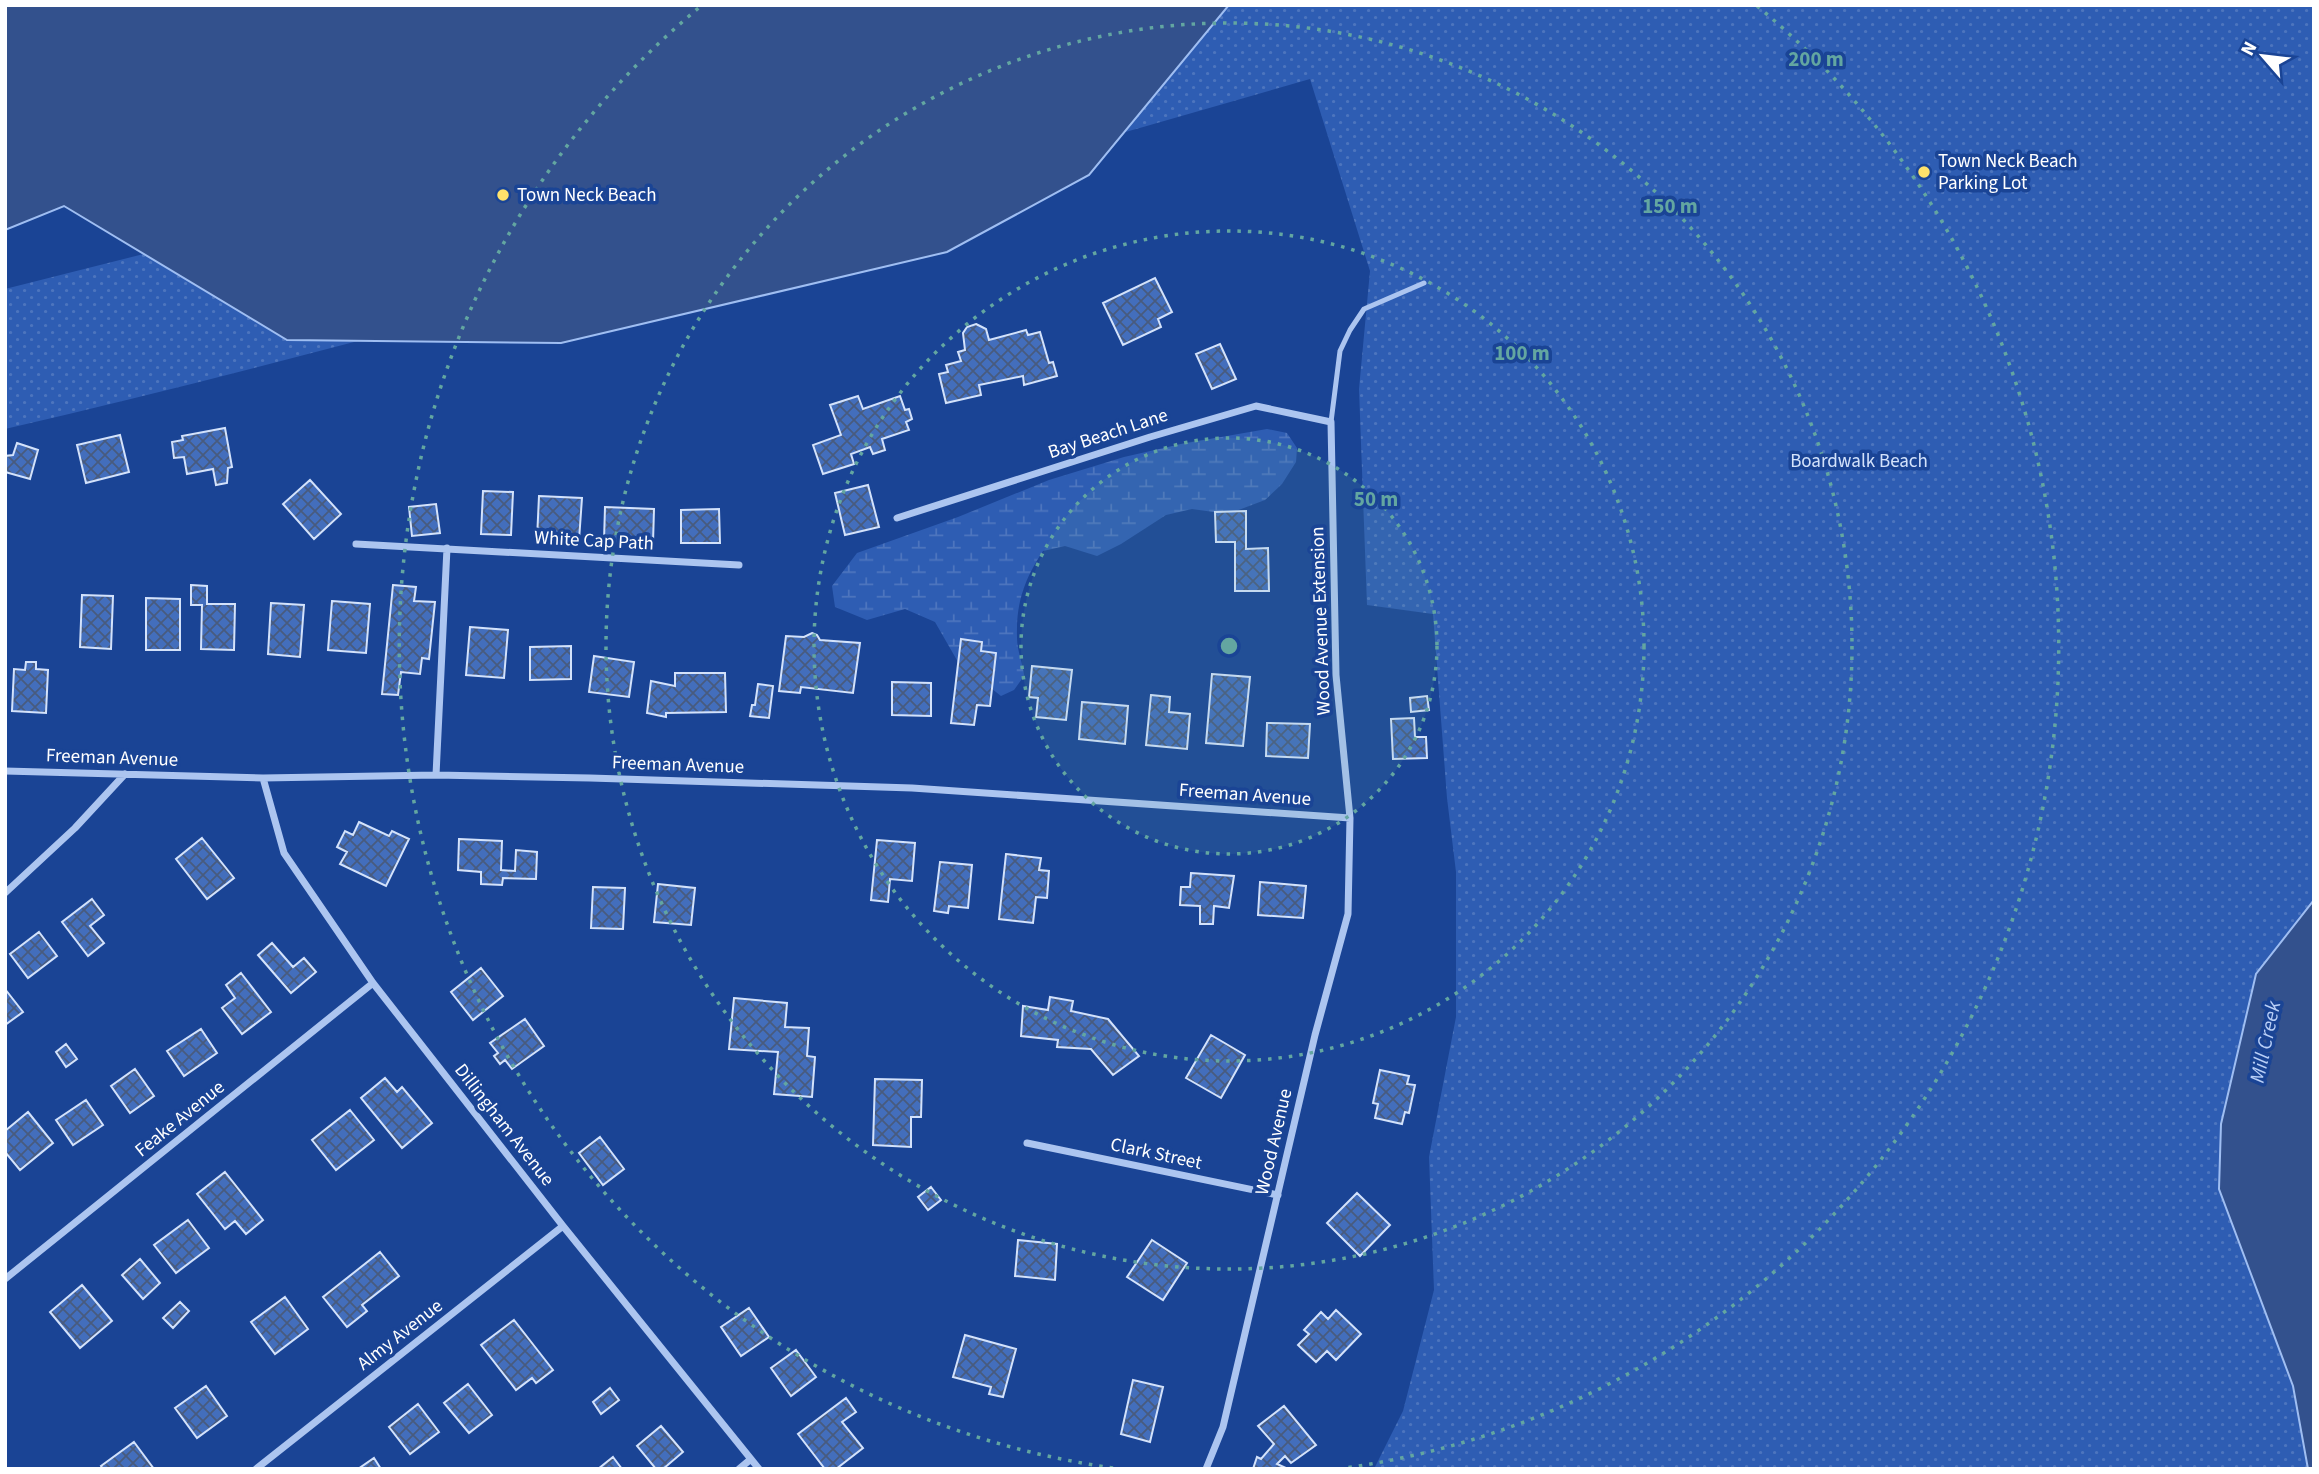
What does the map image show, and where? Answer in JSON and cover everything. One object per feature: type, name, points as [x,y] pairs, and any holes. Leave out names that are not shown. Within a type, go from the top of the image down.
[{"type":"street","name":"Bay Beach Lane","points":[[898,517],[1256,406],[1331,422]]},
{"type":"street","name":"Wood Avenue Extension","points":[[1331,422],[1336,675],[1350,818]]},
{"type":"street","name":"White Cap Path","points":[[356,544],[739,565]]},
{"type":"street","points":[[436,775],[447,548]]},
{"type":"street","name":"Freeman Avenue","points":[[5,771],[263,778],[436,775],[912,788],[1350,818]]},
{"type":"street","points":[[5,893],[75,828],[124,774]]},
{"type":"street","name":"Dillingham Avenue","points":[[263,778],[285,853],[373,983],[563,1226],[759,1469]]},
{"type":"street","name":"Wood Avenue","points":[[1206,1469],[1223,1427],[1315,1035],[1348,914],[1350,818]]},
{"type":"street","name":"Feake Avenue","points":[[5,1279],[373,983]]},
{"type":"street","name":"Clark Street","points":[[1027,1143],[1278,1195]]},
{"type":"street","name":"Almy Avenue","points":[[256,1469],[563,1226]]},
{"type":"street","points":[[739,1469],[751,1459]]},
{"type":"lane","points":[[1331,422],[1340,351],[1364,309],[1424,283]]},
{"type":"green space","name":"Boardwalk Beach","points":[[1130,5],[2314,5],[2314,1469],[1374,1469],[1403,1411],[1434,1290],[1429,1157],[1456,1017],[1456,872],[1447,798],[1433,614],[1367,605],[1359,389],[1370,271],[1310,79],[663,260],[226,375],[5,429],[5,289]]},
{"type":"green space","points":[[1267,429],[1287,433],[1297,448],[1296,462],[1282,484],[1265,500],[1228,514],[1192,509],[1166,515],[1097,556],[1065,546],[1043,551],[1026,582],[1018,614],[1017,643],[1024,676],[1014,690],[1001,696],[958,662],[935,622],[905,609],[867,620],[835,607],[832,586],[857,553],[958,517],[1049,480],[1124,457]]},
{"type":"water","name":"Town Neck Beach","points":[[5,5],[1229,5],[1089,175],[947,252],[561,343],[287,340],[64,206],[5,230]]},
{"type":"water","name":"Mill Creek","points":[[2314,900],[2314,1469],[2308,1469],[2293,1386],[2219,1189],[2221,1124],[2256,974]]},
{"type":"building","points":[[1155,278],[1172,312],[1158,319],[1161,327],[1123,345],[1103,303]]},
{"type":"building","points":[[976,324],[986,329],[989,340],[1026,330],[1028,335],[1040,332],[1049,363],[1053,362],[1057,376],[1024,385],[1023,376],[979,385],[981,395],[946,403],[939,374],[948,372],[946,365],[961,361],[958,352],[965,350],[963,333],[967,327]]},
{"type":"building","points":[[1220,344],[1236,379],[1212,389],[1196,354]]},
{"type":"building","points":[[858,396],[863,409],[900,396],[912,419],[906,422],[909,430],[882,439],[885,450],[873,454],[870,447],[851,454],[854,464],[823,474],[813,445],[841,435],[830,405]]},
{"type":"building","points":[[225,428],[232,467],[228,468],[227,483],[216,485],[213,469],[187,474],[184,457],[174,458],[172,442],[183,440],[182,436]]},
{"type":"building","points":[[120,435],[129,472],[86,483],[77,445]]},
{"type":"building","points":[[17,443],[38,450],[30,479],[5,472],[5,456],[13,455]]},
{"type":"building","points":[[310,480],[341,514],[314,539],[283,504]]},
{"type":"building","points":[[868,485],[879,527],[845,535],[835,493]]},
{"type":"building","points":[[483,491],[513,492],[511,535],[481,534]]},
{"type":"building","points":[[539,496],[582,498],[579,540],[537,539]]},
{"type":"building","points":[[436,504],[440,533],[412,536],[409,507]]},
{"type":"building","points":[[605,507],[654,509],[653,543],[604,541]]},
{"type":"building","points":[[719,509],[720,543],[681,543],[681,510]]},
{"type":"building","points":[[1246,511],[1246,549],[1268,548],[1269,591],[1235,591],[1235,542],[1216,542],[1215,512]]},
{"type":"building","points":[[191,585],[207,586],[207,604],[235,604],[234,650],[201,649],[202,605],[191,605]]},
{"type":"building","points":[[393,585],[416,587],[414,601],[435,602],[429,659],[422,658],[420,674],[401,672],[398,695],[382,694]]},
{"type":"building","points":[[82,595],[113,596],[111,649],[80,647]]},
{"type":"building","points":[[146,598],[180,599],[180,650],[146,650]]},
{"type":"building","points":[[332,601],[370,604],[366,653],[328,650]]},
{"type":"building","points":[[271,603],[304,605],[300,657],[268,654]]},
{"type":"building","points":[[470,627],[508,630],[504,678],[466,675]]},
{"type":"building","points":[[812,633],[820,640],[860,643],[853,693],[801,687],[800,693],[779,691],[786,636],[804,637]]},
{"type":"building","points":[[961,639],[982,642],[981,651],[996,653],[990,706],[977,705],[974,725],[951,723]]},
{"type":"building","points":[[571,646],[571,679],[530,680],[530,647]]},
{"type":"building","points":[[594,656],[634,662],[629,697],[589,692]]},
{"type":"building","points":[[26,662],[36,662],[36,669],[48,670],[46,713],[12,711],[14,669],[25,670]]},
{"type":"building","points":[[1032,666],[1072,670],[1066,720],[1036,717],[1038,698],[1029,697]]},
{"type":"building","points":[[675,673],[725,673],[726,712],[666,713],[666,717],[647,713],[651,681],[675,686]]},
{"type":"building","points":[[1212,674],[1250,677],[1243,746],[1206,743]]},
{"type":"building","points":[[892,682],[931,683],[931,716],[892,715]]},
{"type":"building","points":[[758,684],[773,686],[769,718],[750,716],[752,705],[755,705]]},
{"type":"building","points":[[1151,695],[1170,697],[1169,712],[1190,714],[1187,749],[1146,745]]},
{"type":"building","points":[[1427,696],[1429,710],[1411,712],[1410,698]]},
{"type":"building","points":[[1082,702],[1128,706],[1125,744],[1079,739]]},
{"type":"building","points":[[1414,718],[1415,737],[1426,737],[1427,758],[1393,759],[1391,719]]},
{"type":"building","points":[[1267,723],[1310,724],[1308,758],[1266,756]]},
{"type":"building","points":[[359,822],[389,836],[392,831],[409,839],[386,886],[340,864],[347,852],[337,847],[345,831],[353,835]]},
{"type":"building","points":[[202,838],[234,878],[207,899],[176,859]]},
{"type":"building","points":[[459,839],[502,841],[501,870],[515,871],[516,850],[537,852],[536,879],[503,878],[502,885],[481,884],[481,872],[458,870]]},
{"type":"building","points":[[877,840],[915,843],[912,881],[890,879],[888,902],[871,900]]},
{"type":"building","points":[[1006,854],[1041,858],[1039,870],[1049,871],[1047,898],[1036,897],[1033,923],[999,919]]},
{"type":"building","points":[[940,862],[972,865],[968,908],[949,906],[948,913],[934,911]]},
{"type":"building","points":[[1191,873],[1234,876],[1229,908],[1214,906],[1213,924],[1200,924],[1200,906],[1180,905],[1181,887],[1190,887]]},
{"type":"building","points":[[1260,882],[1306,886],[1303,918],[1258,915]]},
{"type":"building","points":[[658,884],[695,888],[691,925],[654,922]]},
{"type":"building","points":[[593,887],[625,888],[623,929],[591,928]]},
{"type":"building","points":[[92,899],[104,915],[90,926],[104,943],[88,956],[62,922]]},
{"type":"building","points":[[39,932],[57,956],[28,978],[10,954]]},
{"type":"building","points":[[272,943],[293,967],[304,958],[316,972],[291,993],[258,955]]},
{"type":"building","points":[[481,968],[503,996],[473,1020],[451,992]]},
{"type":"building","points":[[241,973],[271,1012],[242,1034],[222,1008],[235,998],[226,985]]},
{"type":"building","points":[[5,989],[23,1012],[5,1025]]},
{"type":"building","points":[[1050,997],[1073,1001],[1071,1011],[1108,1019],[1139,1056],[1113,1075],[1091,1049],[1057,1047],[1058,1040],[1021,1036],[1023,1006],[1048,1010]]},
{"type":"building","points":[[734,998],[787,1003],[785,1027],[809,1028],[807,1056],[815,1057],[812,1097],[774,1094],[778,1052],[729,1049]]},
{"type":"building","points":[[525,1019],[544,1046],[512,1069],[505,1060],[500,1064],[494,1056],[498,1053],[490,1043]]},
{"type":"building","points":[[201,1029],[217,1053],[184,1076],[167,1051]]},
{"type":"building","points":[[1211,1035],[1245,1055],[1221,1098],[1186,1078]]},
{"type":"building","points":[[66,1044],[77,1059],[66,1067],[56,1052]]},
{"type":"building","points":[[135,1069],[154,1096],[130,1113],[111,1086]]},
{"type":"building","points":[[1380,1070],[1409,1076],[1407,1084],[1415,1085],[1409,1113],[1405,1112],[1402,1124],[1375,1118],[1378,1104],[1373,1103]]},
{"type":"building","points":[[385,1078],[397,1092],[402,1087],[432,1123],[402,1148],[361,1098]]},
{"type":"building","points":[[875,1079],[922,1080],[921,1117],[911,1117],[911,1147],[873,1145]]},
{"type":"building","points":[[86,1100],[103,1125],[73,1145],[56,1120]]},
{"type":"building","points":[[350,1110],[374,1140],[336,1170],[312,1140]]},
{"type":"building","points":[[28,1112],[53,1143],[20,1170],[5,1152],[5,1131]]},
{"type":"building","points":[[600,1137],[624,1169],[603,1185],[579,1153]]},
{"type":"building","points":[[225,1172],[263,1220],[246,1234],[235,1221],[225,1229],[197,1194]]},
{"type":"building","points":[[931,1187],[941,1200],[928,1210],[918,1197]]},
{"type":"building","points":[[1357,1193],[1390,1225],[1360,1256],[1327,1223]]},
{"type":"building","points":[[188,1220],[209,1248],[176,1273],[154,1245]]},
{"type":"building","points":[[1018,1240],[1057,1244],[1055,1280],[1015,1276]]},
{"type":"building","points":[[1152,1240],[1187,1263],[1163,1300],[1127,1277]]},
{"type":"building","points":[[380,1252],[399,1276],[362,1305],[367,1311],[347,1327],[323,1297]]},
{"type":"building","points":[[140,1259],[160,1283],[143,1299],[122,1275]]},
{"type":"building","points":[[82,1285],[112,1321],[80,1348],[50,1312]]},
{"type":"building","points":[[285,1297],[308,1329],[275,1354],[251,1322]]},
{"type":"building","points":[[180,1302],[189,1311],[173,1328],[163,1318]]},
{"type":"building","points":[[749,1308],[769,1337],[741,1356],[721,1327]]},
{"type":"building","points":[[1336,1310],[1361,1334],[1336,1360],[1327,1351],[1316,1362],[1298,1345],[1309,1334],[1304,1330],[1321,1312],[1328,1319]]},
{"type":"building","points":[[514,1320],[553,1370],[536,1383],[532,1378],[516,1390],[481,1345]]},
{"type":"building","points":[[965,1335],[1016,1349],[1003,1397],[989,1394],[991,1387],[953,1377]]},
{"type":"building","points":[[796,1350],[816,1377],[791,1396],[771,1368]]},
{"type":"building","points":[[1133,1380],[1163,1387],[1150,1442],[1121,1434]]},
{"type":"building","points":[[468,1384],[492,1415],[469,1433],[444,1403]]},
{"type":"building","points":[[206,1386],[227,1416],[197,1438],[175,1408]]},
{"type":"building","points":[[610,1388],[619,1400],[601,1414],[593,1402]]},
{"type":"building","points":[[846,1398],[856,1412],[842,1422],[863,1448],[836,1469],[825,1469],[798,1434]]},
{"type":"building","points":[[418,1404],[439,1432],[410,1454],[389,1427]]},
{"type":"building","points":[[1284,1406],[1316,1445],[1291,1463],[1285,1456],[1277,1464],[1288,1469],[1253,1469],[1257,1457],[1261,1459],[1274,1444],[1258,1426]]},
{"type":"building","points":[[661,1426],[683,1452],[663,1469],[656,1469],[637,1446]]},
{"type":"building","points":[[134,1442],[154,1469],[103,1469],[101,1466]]},
{"type":"building","points":[[613,1457],[622,1469],[598,1469]]},
{"type":"building","points":[[374,1458],[381,1469],[358,1469]]},
{"type":"place","name":"Town Neck Beach Parking Lot","points":[[1924,172]]},
{"type":"place","name":"Town Neck Beach","points":[[503,195]]}]
